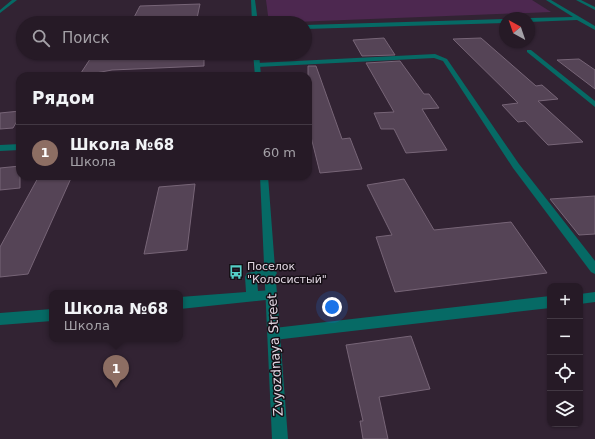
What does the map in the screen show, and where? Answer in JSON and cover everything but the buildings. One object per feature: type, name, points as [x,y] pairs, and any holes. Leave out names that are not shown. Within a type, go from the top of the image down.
[{"type":"street","points":[[0,12],[15,0]]},
{"type":"street","points":[[253,0],[254,16]]},
{"type":"street","points":[[548,0],[595,28]]},
{"type":"street","points":[[578,0],[595,9]]},
{"type":"street","points":[[535,20],[579,18]]},
{"type":"street","points":[[312,27],[499,21]]},
{"type":"street","points":[[529,51],[595,105]]},
{"type":"street","points":[[257,65],[435,56],[445,60],[516,166],[590,256],[595,269]]},
{"type":"street","points":[[257,60],[258,72]]},
{"type":"street","points":[[0,148],[16,147]]},
{"type":"street","name":"Zvyozdnaya Street","points":[[264,180],[280,439]]},
{"type":"street","points":[[252,297],[251,277],[271,274]]},
{"type":"street","points":[[183,303],[271,295]]},
{"type":"street","points":[[583,299],[595,297]]},
{"type":"street","points":[[274,334],[547,302]]},
{"type":"street","points":[[0,319],[49,315]]},
{"type":"shaded area","points":[[266,0],[532,0],[551,12],[499,12],[499,14],[312,21],[312,16],[268,16]]},
{"type":"place","name":"Поселок \"Колосистый\"","points":[[236,272]]},
{"type":"place","name":"Школа №68","points":[[116,388]]}]
